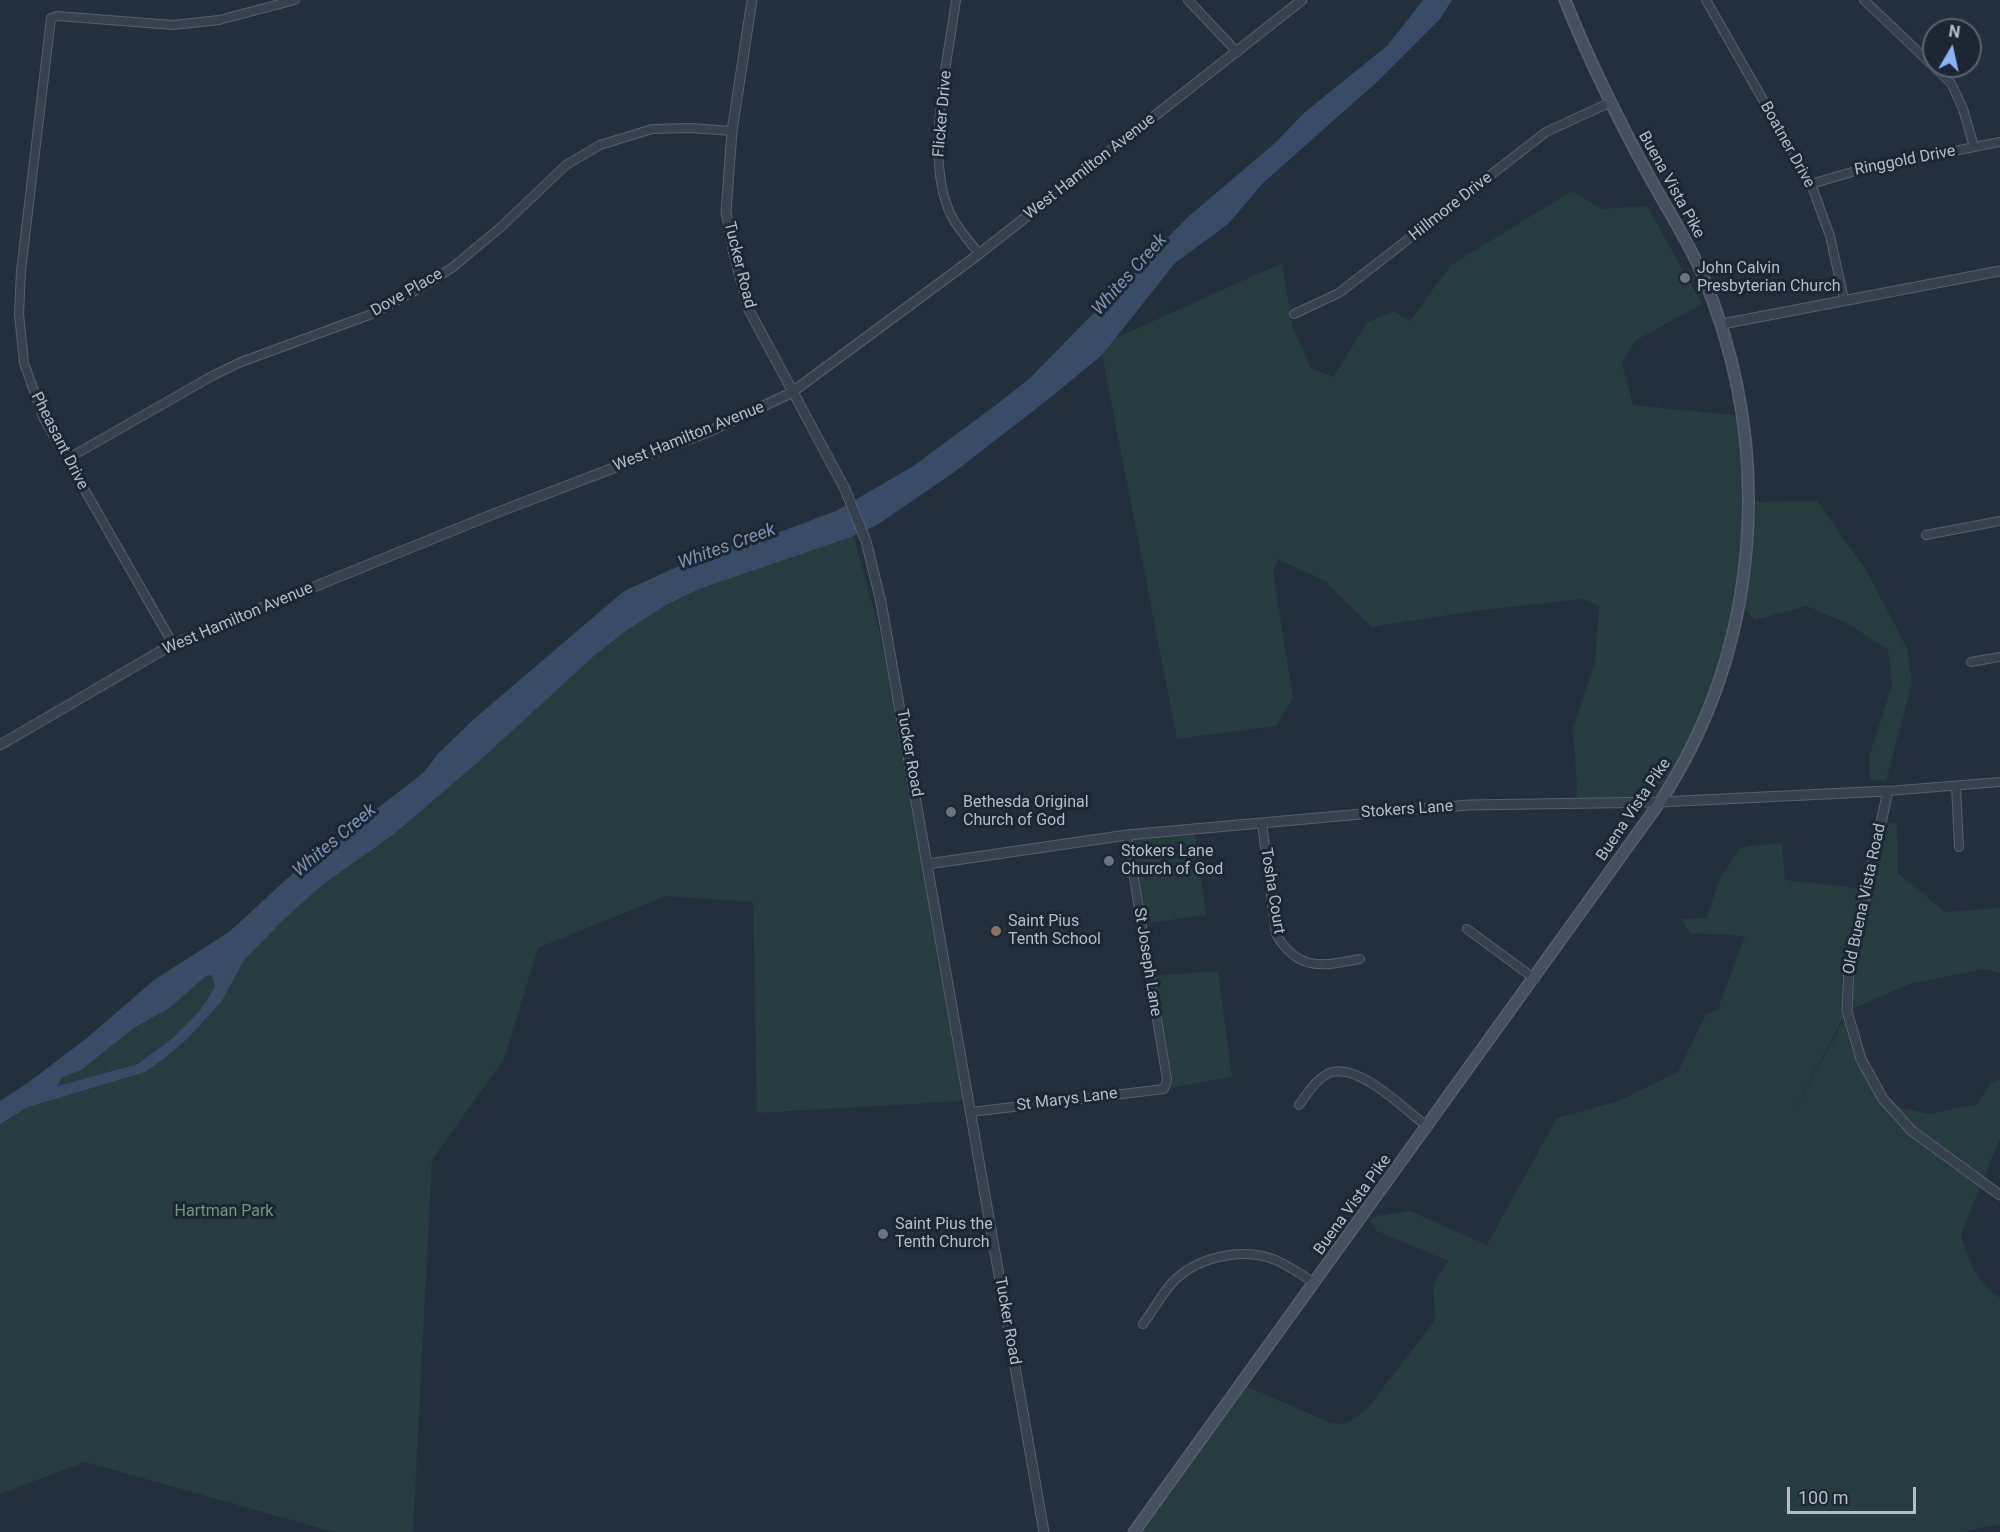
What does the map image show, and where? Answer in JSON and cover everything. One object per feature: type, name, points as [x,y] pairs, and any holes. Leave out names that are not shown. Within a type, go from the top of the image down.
[{"type":"main road","name":"Buena Vista Pike","points":[[1134,1532],[1535,979],[1660,802],[1690,752],[1725,664],[1740,603],[1749,541],[1748,461],[1739,399],[1722,324],[1703,274],[1609,103],[1566,0]]},
{"type":"street","name":"Pheasant Drive","points":[[172,644],[67,459],[33,393],[24,363],[19,314],[21,264],[51,18],[57,16],[173,26],[219,20],[295,0]]},
{"type":"street","name":"Tucker Road","points":[[752,0],[732,131],[726,212],[734,254],[749,310],[791,393],[845,489],[866,541],[881,602],[1044,1532]]},
{"type":"street","name":"Flicker Drive","points":[[956,0],[938,144],[939,180],[951,216],[979,254]]},
{"type":"street","points":[[1188,0],[1237,52]]},
{"type":"street","name":"West Hamilton Avenue","points":[[0,745],[172,644],[496,513],[710,431],[791,393],[979,254],[1302,0]]},
{"type":"street","name":"Boatner Drive","points":[[1706,0],[1811,184],[1830,236],[1844,299]]},
{"type":"street","points":[[1863,0],[1951,83],[1963,109],[1974,147]]},
{"type":"street","name":"Hillmore Drive","points":[[1294,314],[1339,293],[1546,132],[1609,103]]},
{"type":"street","name":"Dove Place","points":[[67,459],[212,376],[241,362],[372,314],[427,284],[453,267],[501,227],[566,165],[600,145],[652,129],[690,128],[732,131]]},
{"type":"street","name":"Ringgold Drive","points":[[1811,184],[1839,174],[2000,142]]},
{"type":"street","points":[[1722,324],[2000,271]]},
{"type":"street","points":[[1926,535],[2000,521]]},
{"type":"street","points":[[1971,662],[2000,657]]},
{"type":"street","points":[[1888,791],[2000,782]]},
{"type":"street","points":[[1956,786],[1959,847]]},
{"type":"street","name":"Stokers Lane","points":[[928,864],[1127,835],[1469,805],[1660,802],[1888,791]]},
{"type":"street","name":"Old Buena Vista Road","points":[[1888,791],[1849,968],[1847,1011],[1861,1059],[1882,1099],[1912,1131],[2000,1195]]},
{"type":"street","name":"Tosha Court","points":[[1262,823],[1276,934],[1285,949],[1297,959],[1314,965],[1328,965],[1360,959]]},
{"type":"street","name":"St Joseph Lane","points":[[1127,835],[1167,1080],[1164,1089]]},
{"type":"street","points":[[1467,929],[1535,979]]},
{"type":"street","points":[[1299,1105],[1317,1082],[1330,1072],[1346,1072],[1360,1075],[1428,1127]]},
{"type":"street","name":"St Marys Lane","points":[[971,1112],[1164,1089]]},
{"type":"street","points":[[1143,1324],[1171,1284],[1185,1271],[1202,1262],[1252,1254],[1273,1259],[1315,1283]]},
{"type":"green space","points":[[1572,191],[1602,209],[1647,206],[1702,304],[1635,341],[1622,363],[1633,405],[1741,416],[1749,502],[1817,501],[1866,570],[1907,648],[1912,683],[1886,781],[1870,779],[1869,757],[1892,685],[1888,650],[1848,624],[1807,606],[1755,620],[1740,603],[1725,664],[1660,802],[1578,803],[1573,729],[1595,663],[1599,606],[1583,599],[1474,611],[1372,627],[1325,581],[1278,559],[1273,573],[1293,697],[1276,726],[1177,739],[1102,355],[1116,338],[1282,263],[1293,328],[1311,368],[1333,377],[1368,322],[1394,311],[1410,321],[1451,265]]},
{"type":"green space","name":"Hartman Park","points":[[853,534],[887,660],[963,1101],[757,1113],[753,902],[666,896],[538,948],[504,1059],[432,1160],[413,1532],[334,1532],[85,1462],[0,1494],[0,1116],[513,707],[683,590]]},
{"type":"green space","points":[[1897,823],[1898,873],[1945,912],[2000,908],[2000,973],[1984,969],[1910,984],[1847,1011],[1788,1122],[1848,1013],[1861,1059],[1887,1104],[1928,1114],[1978,1104],[1990,1084],[2000,1079],[2000,1138],[1961,1234],[1974,1270],[1992,1293],[2000,1298],[2000,1524],[1963,1532],[1134,1532],[1241,1384],[1331,1423],[1346,1424],[1367,1409],[1435,1320],[1433,1284],[1448,1261],[1377,1231],[1370,1220],[1376,1216],[1410,1211],[1487,1245],[1557,1118],[1619,1101],[1678,1072],[1705,1016],[1718,1009],[1745,936],[1690,933],[1682,919],[1707,918],[1720,878],[1741,847],[1782,843],[1785,880],[1866,889],[1881,824]]},
{"type":"green space","points":[[1194,829],[1206,915],[1141,924],[1127,835]]},
{"type":"green space","points":[[1218,971],[1232,1077],[1164,1089],[1167,1079],[1150,976]]},
{"type":"water","name":"Whites Creek","points":[[1423,0],[1452,0],[1440,19],[1378,81],[1263,183],[1228,224],[1175,263],[1102,355],[953,473],[877,525],[851,537],[699,589],[666,605],[624,632],[595,655],[478,762],[394,834],[322,885],[283,920],[244,960],[221,1002],[186,1040],[162,1060],[145,1072],[28,1107],[0,1124],[0,1101],[87,1038],[154,980],[229,932],[301,866],[349,835],[360,822],[423,773],[438,754],[474,719],[624,591],[721,547],[761,539],[836,511],[912,467],[996,405],[1030,378],[1188,217],[1275,143],[1304,113],[1388,45]],"holes":[[[212,975],[215,987],[199,1012],[173,1038],[138,1064],[58,1086],[61,1078],[81,1070],[135,1027],[168,1009],[206,976]]]},
{"type":"place","name":"John Calvin Presbyterian Church","points":[[1685,278]]},
{"type":"place","name":"Bethesda Original Church of God","points":[[951,812]]},
{"type":"place","name":"Stokers Lane Church of God","points":[[1109,861]]},
{"type":"place","name":"Saint Pius Tenth School","points":[[996,931]]},
{"type":"place","name":"Saint Pius the Tenth Church","points":[[883,1234]]}]
